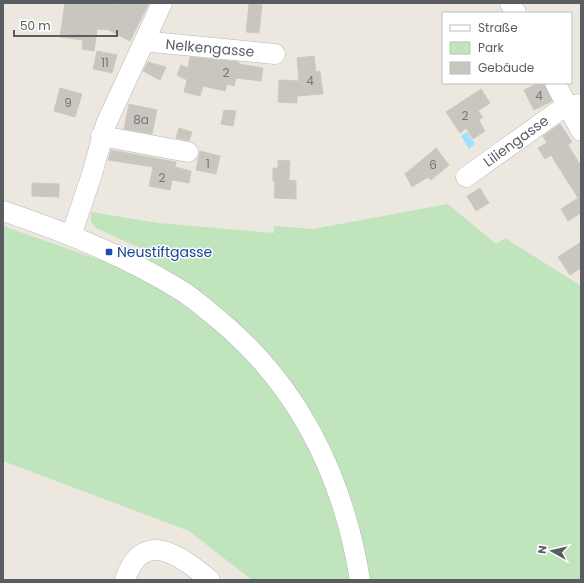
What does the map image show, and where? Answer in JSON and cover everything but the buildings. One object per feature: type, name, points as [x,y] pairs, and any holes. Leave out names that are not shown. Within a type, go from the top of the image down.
[{"type":"street","points":[[72,236],[92,174],[101,136],[162,3]]},
{"type":"street","points":[[510,3],[515,12]]},
{"type":"street","name":"Nelkengasse","points":[[145,40],[152,42],[275,54]]},
{"type":"street","points":[[556,84],[575,105],[581,131]]},
{"type":"street","name":"Liliengasse","points":[[466,177],[514,141],[575,105]]},
{"type":"street","points":[[101,136],[188,152]]},
{"type":"street","points":[[3,211],[72,236],[130,261],[183,292],[222,322],[263,363],[308,426],[333,477],[343,506],[356,555],[360,580]]},
{"type":"street","points":[[125,580],[131,568],[141,556],[158,549],[165,550],[185,560],[210,580]]},
{"type":"green space","points":[[448,204],[496,244],[505,238],[581,286],[581,580],[252,580],[189,531],[3,461],[3,226],[103,261],[143,279],[150,255],[140,248],[96,228],[91,222],[91,212],[158,223],[274,233],[274,226],[313,229]]},
{"type":"water","points":[[467,132],[475,144],[469,149],[461,136]]},
{"type":"place","name":"Neustiftgasse","points":[[109,252]]}]
